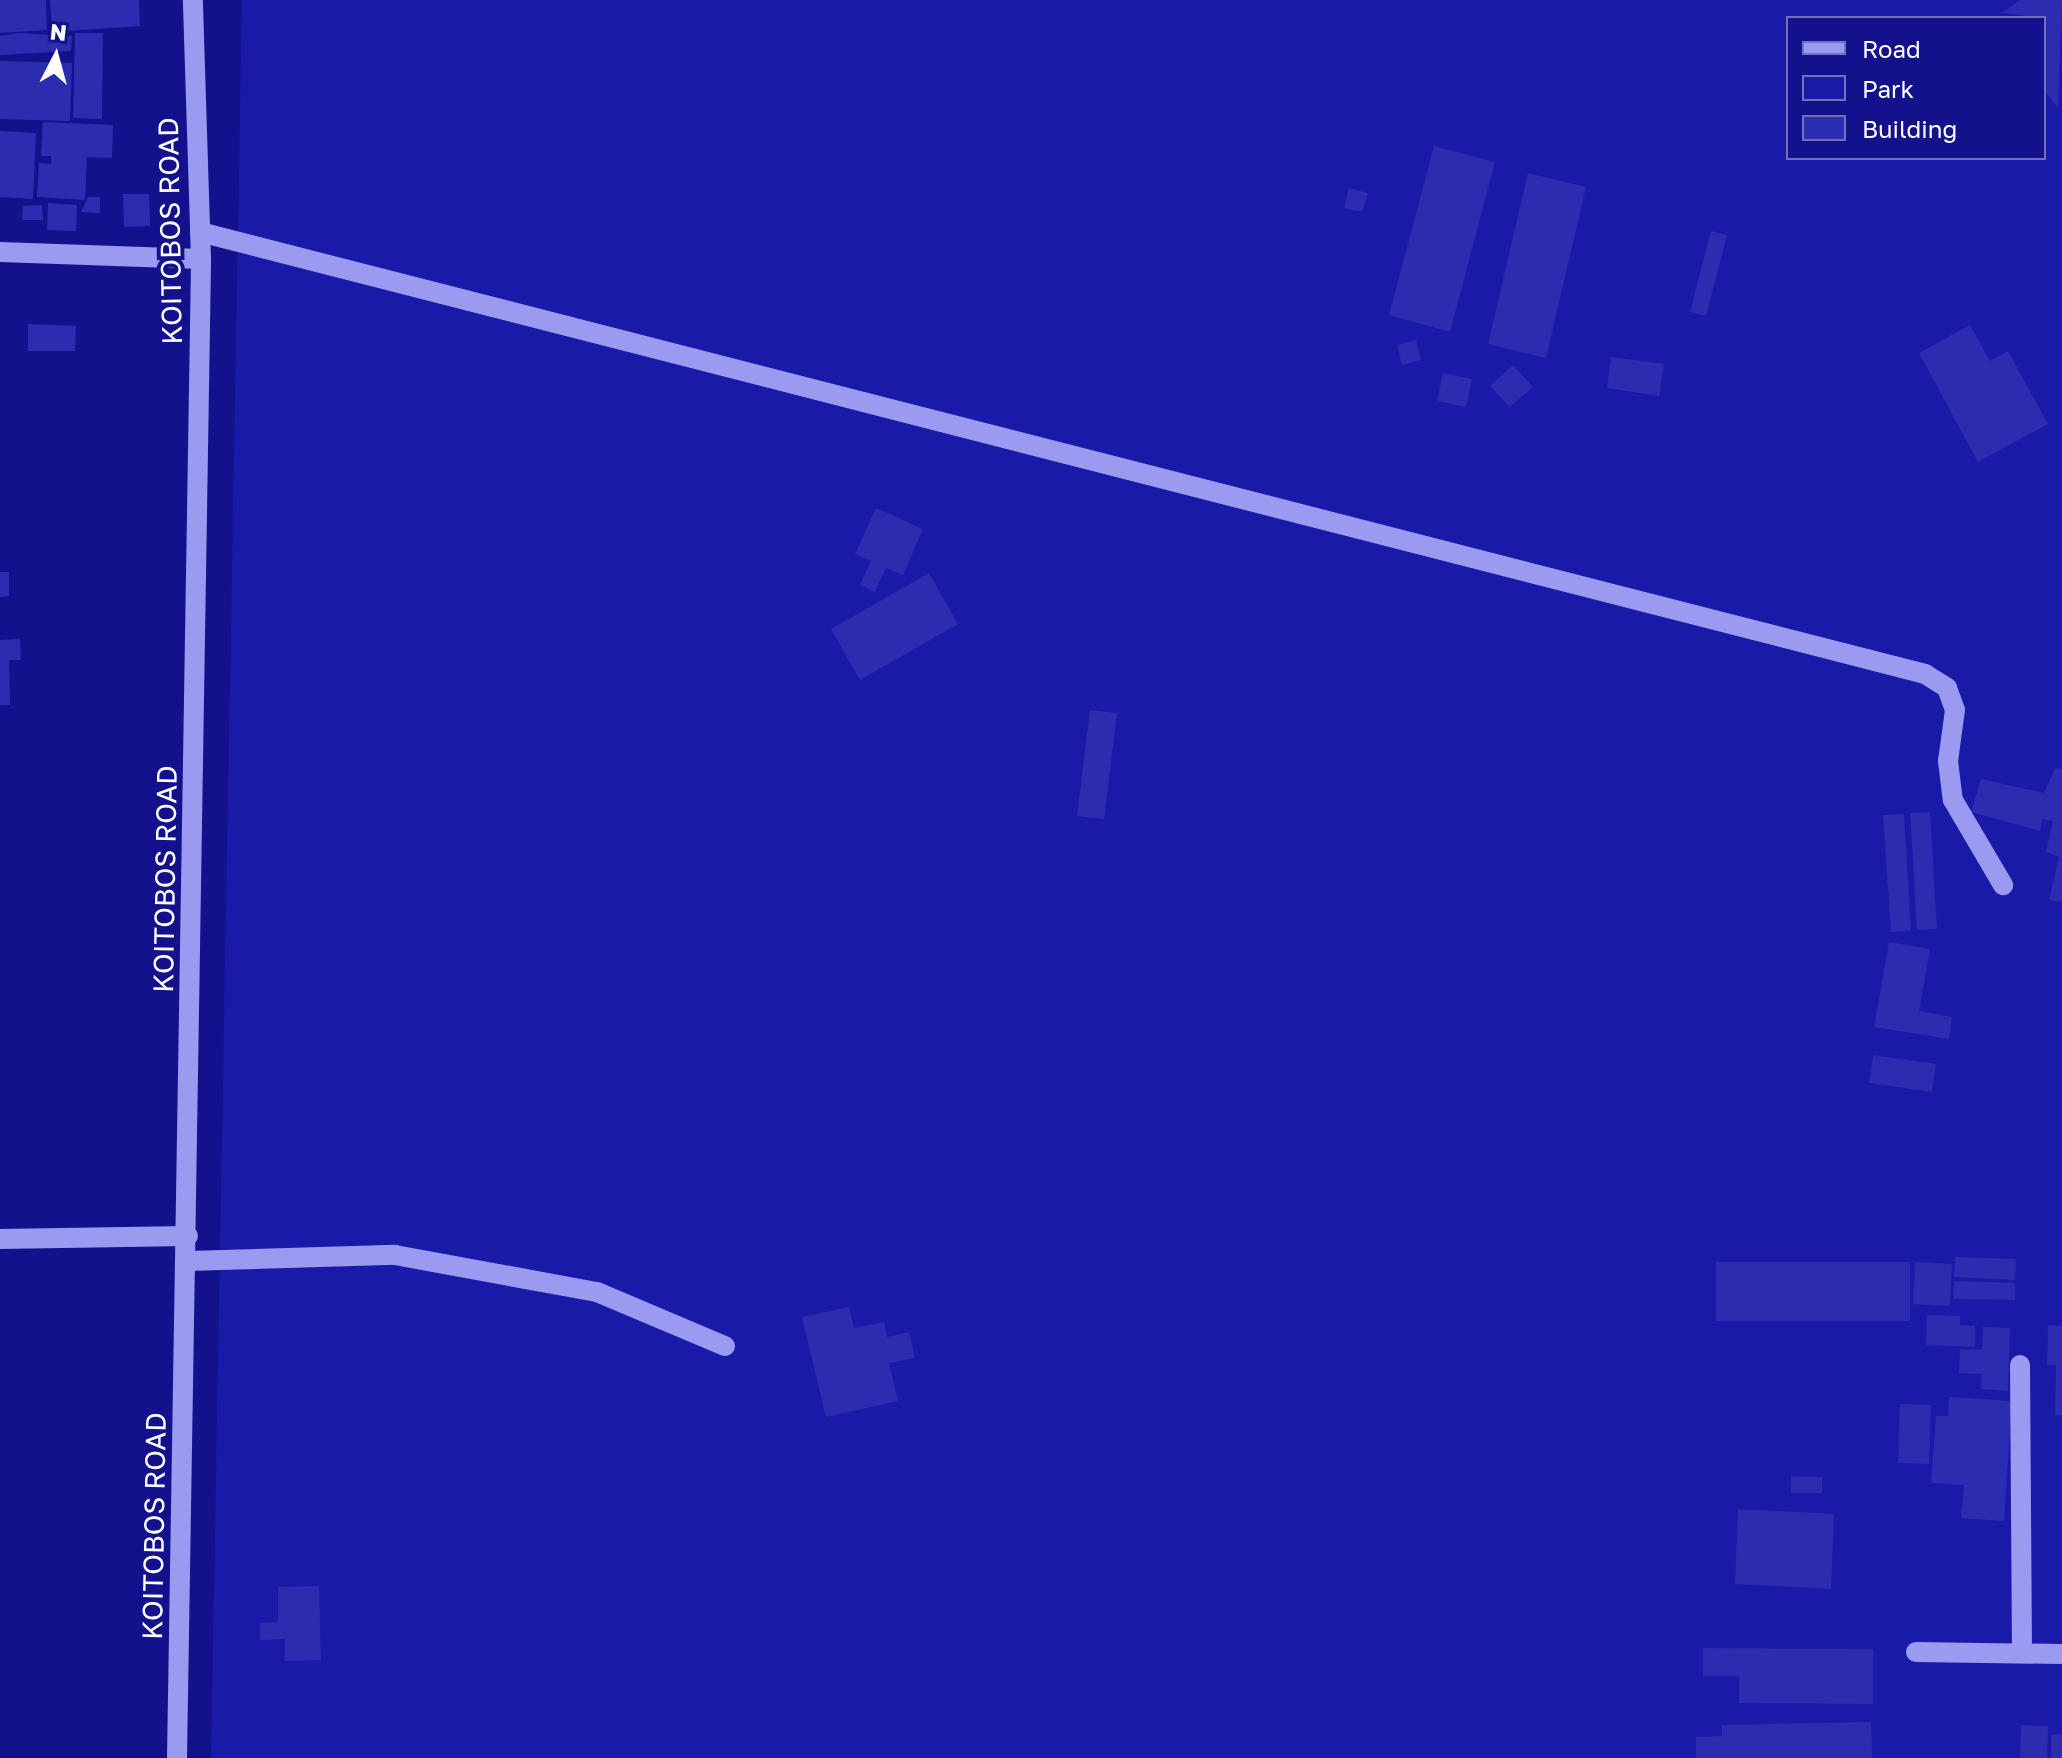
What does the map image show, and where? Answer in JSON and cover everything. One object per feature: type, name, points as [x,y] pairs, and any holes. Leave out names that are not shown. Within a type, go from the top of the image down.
[{"type":"street","name":"KOITOBOS ROAD","points":[[177,1758],[188,1261],[201,259],[193,0]]},
{"type":"street","points":[[200,232],[1925,674],[1947,688],[1955,710],[1948,761],[1953,800],[2003,885]]},
{"type":"street","points":[[0,252],[201,259]]},
{"type":"street","points":[[0,1239],[188,1236]]},
{"type":"street","points":[[188,1261],[395,1255],[597,1292],[725,1346]]},
{"type":"street","points":[[2020,1365],[2022,1653]]},
{"type":"street","points":[[1916,1652],[2062,1654]]},
{"type":"green space","points":[[242,0],[2062,0],[2062,1758],[211,1758]]},
{"type":"building","points":[[0,0],[46,0],[47,30],[0,33]]},
{"type":"building","points":[[50,0],[139,0],[140,26],[52,32]]},
{"type":"building","points":[[2020,0],[2062,0],[2058,108],[2046,93],[2046,16],[2002,13]]},
{"type":"building","points":[[18,33],[72,36],[71,51],[0,55],[0,36]]},
{"type":"building","points":[[75,33],[103,33],[102,119],[73,118]]},
{"type":"building","points":[[0,61],[72,63],[70,121],[0,119]]},
{"type":"building","points":[[43,122],[113,125],[112,158],[87,157],[85,200],[37,197],[39,163],[51,164],[51,156],[41,156]]},
{"type":"building","points":[[0,131],[36,133],[33,199],[0,197]]},
{"type":"building","points":[[1434,146],[1495,162],[1450,332],[1389,315]]},
{"type":"building","points":[[1528,173],[1586,187],[1546,358],[1488,344]]},
{"type":"building","points":[[1349,188],[1368,193],[1362,212],[1344,208]]},
{"type":"building","points":[[123,194],[149,194],[150,226],[124,227]]},
{"type":"building","points":[[88,197],[100,197],[100,213],[81,212]]},
{"type":"building","points":[[48,203],[77,205],[76,231],[47,230]]},
{"type":"building","points":[[42,205],[43,220],[22,220],[23,206]]},
{"type":"building","points":[[1711,231],[1727,235],[1706,316],[1690,312]]},
{"type":"building","points":[[28,324],[76,326],[75,351],[28,351]]},
{"type":"building","points":[[1970,325],[1990,361],[2008,351],[2048,424],[1978,462],[1919,353]]},
{"type":"building","points":[[1416,340],[1421,360],[1402,365],[1397,345]]},
{"type":"building","points":[[1611,357],[1664,364],[1659,396],[1607,388]]},
{"type":"building","points":[[1513,365],[1533,387],[1510,407],[1490,386]]},
{"type":"building","points":[[1443,373],[1472,379],[1466,407],[1437,401]]},
{"type":"building","points":[[876,508],[923,529],[903,575],[886,568],[875,592],[860,585],[871,561],[855,554]]},
{"type":"building","points":[[0,572],[9,572],[9,596],[0,597]]},
{"type":"building","points":[[929,573],[958,624],[860,680],[831,629]]},
{"type":"building","points":[[20,639],[21,660],[9,660],[10,705],[0,705],[0,640]]},
{"type":"building","points":[[1090,710],[1117,713],[1104,819],[1077,816]]},
{"type":"building","points":[[2055,768],[2062,769],[2062,902],[2049,900],[2059,857],[2046,852],[2053,821],[2042,819],[2040,831],[1971,812],[1981,779],[2044,793]]},
{"type":"building","points":[[1930,812],[1937,929],[1917,930],[1910,813]]},
{"type":"building","points":[[1904,814],[1911,931],[1891,932],[1883,815]]},
{"type":"building","points":[[1889,942],[1930,949],[1919,1011],[1952,1017],[1949,1039],[1874,1027]]},
{"type":"building","points":[[1873,1055],[1936,1064],[1932,1092],[1869,1083]]},
{"type":"building","points":[[1955,1257],[2016,1259],[2015,1280],[1954,1277]]},
{"type":"building","points":[[1716,1262],[1910,1262],[1910,1321],[1716,1321]]},
{"type":"building","points":[[1915,1262],[1952,1264],[1950,1306],[1913,1304]]},
{"type":"building","points":[[1954,1281],[2015,1283],[2015,1300],[1953,1299]]},
{"type":"building","points":[[849,1307],[854,1328],[884,1322],[887,1337],[909,1332],[915,1358],[889,1363],[898,1401],[826,1417],[802,1317]]},
{"type":"building","points":[[1927,1315],[1960,1316],[1960,1325],[1975,1326],[1975,1347],[1926,1345]]},
{"type":"building","points":[[2048,1325],[2062,1326],[2062,1415],[2055,1415],[2056,1365],[2047,1365]]},
{"type":"building","points":[[1983,1327],[2010,1328],[2008,1391],[1981,1389],[1982,1374],[1959,1373],[1960,1349],[1982,1350]]},
{"type":"building","points":[[1949,1397],[2012,1401],[2004,1521],[1961,1518],[1964,1485],[1931,1483],[1936,1416],[1948,1416]]},
{"type":"building","points":[[1900,1404],[1931,1405],[1929,1464],[1898,1463]]},
{"type":"building","points":[[1791,1476],[1822,1477],[1822,1493],[1791,1493]]},
{"type":"building","points":[[1738,1509],[1834,1514],[1831,1589],[1735,1584]]},
{"type":"building","points":[[319,1586],[321,1660],[285,1661],[285,1639],[260,1640],[260,1623],[278,1622],[278,1587]]},
{"type":"building","points":[[1703,1648],[1873,1649],[1873,1704],[1739,1703],[1739,1676],[1703,1676]]},
{"type":"building","points":[[1871,1722],[1872,1758],[1696,1758],[1696,1737],[1722,1736],[1722,1725]]},
{"type":"building","points":[[2021,1725],[2048,1726],[2047,1758],[2020,1758]]},
{"type":"building","points":[[2062,1734],[2062,1758],[2051,1758],[2051,1735]]}]
